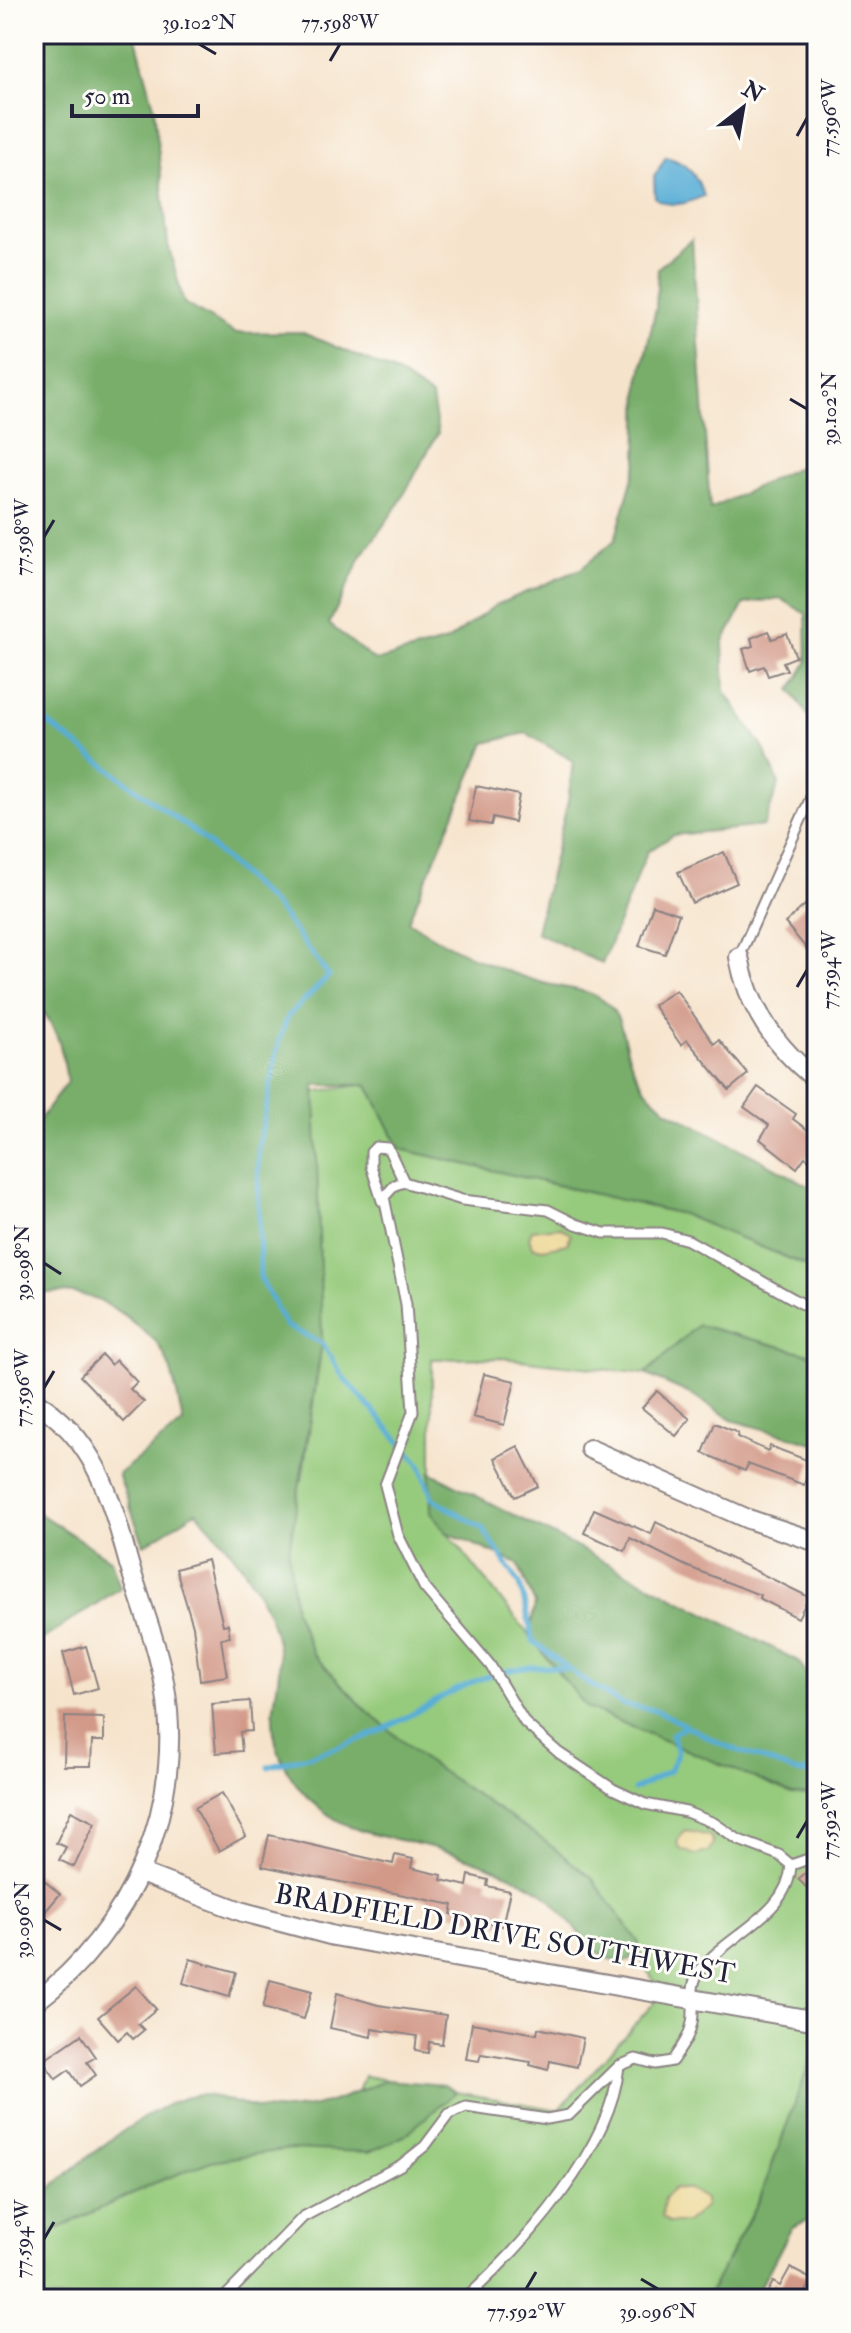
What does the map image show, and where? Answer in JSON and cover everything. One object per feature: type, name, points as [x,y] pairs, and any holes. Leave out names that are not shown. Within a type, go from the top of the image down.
[{"type":"street","points":[[739,957],[750,998],[761,1018],[787,1053],[817,1080]]},
{"type":"street","points":[[34,1401],[74,1433],[101,1472],[164,1685],[168,1724],[166,1777],[141,1873],[121,1910],[82,1962],[34,2003]]},
{"type":"street","points":[[590,1449],[748,1519],[817,1542]]},
{"type":"street","name":"BRADFIELD DRIVE SOUTHWEST","points":[[141,1873],[243,1912],[334,1936],[817,2021]]},
{"type":"lane","points":[[739,957],[817,784]]},
{"type":"lane","points":[[404,1182],[392,1153],[388,1148],[376,1147],[371,1152],[371,1166],[382,1202],[411,1340],[413,1412],[399,1453],[387,1472],[385,1485],[398,1535],[424,1587],[490,1665],[525,1723],[559,1753],[613,1789],[645,1804],[686,1812],[714,1823],[739,1840],[779,1855],[791,1865]]},
{"type":"lane","points":[[382,1202],[389,1191],[404,1182],[462,1200],[548,1210],[604,1233],[662,1233],[688,1240],[817,1312]]},
{"type":"lane","points":[[791,1865],[817,1856]]},
{"type":"lane","points":[[223,2299],[303,2217],[401,2165],[425,2146],[449,2114],[466,2107],[547,2119],[569,2115],[619,2066],[636,2059],[655,2064],[672,2061],[687,2041],[692,2021],[692,1983],[702,1967],[781,1898],[791,1879],[791,1865]]},
{"type":"lane","points":[[465,2299],[528,2238],[551,2207],[606,2118],[619,2066]]},
{"type":"green space","points":[[34,34],[135,34],[154,107],[168,244],[184,303],[235,333],[301,332],[399,374],[432,397],[438,433],[398,505],[361,557],[329,624],[375,661],[447,641],[496,605],[581,569],[615,540],[637,463],[639,382],[656,308],[658,268],[692,239],[710,509],[817,458],[817,729],[791,690],[807,663],[806,614],[780,598],[744,604],[723,643],[725,691],[764,749],[779,783],[764,826],[674,835],[647,852],[602,964],[536,932],[568,801],[573,761],[526,733],[485,743],[408,921],[488,964],[540,982],[590,993],[604,1001],[616,1015],[629,1059],[640,1079],[667,1110],[817,1190],[817,1270],[682,1214],[400,1149],[368,1085],[315,1085],[322,1343],[289,1552],[295,1611],[313,1654],[364,1708],[423,1759],[542,1839],[592,1878],[639,1943],[630,1960],[617,1961],[605,1957],[540,1891],[516,1878],[452,1853],[348,1826],[334,1819],[302,1791],[286,1768],[276,1743],[273,1716],[279,1670],[278,1650],[271,1620],[254,1586],[233,1554],[196,1512],[144,1545],[118,1474],[183,1423],[164,1354],[151,1337],[104,1303],[64,1292],[34,1295],[34,1127],[67,1082],[58,1038],[34,1001]]},
{"type":"green space","points":[[368,1084],[400,1149],[682,1214],[817,1270],[817,1356],[698,1325],[645,1374],[502,1358],[432,1359],[432,1513],[587,1708],[792,1794],[817,1795],[817,2043],[760,2198],[710,2293],[654,2299],[34,2299],[34,2232],[212,2151],[345,2126],[364,2076],[559,2110],[661,1995],[618,1914],[549,1850],[453,1810],[292,1654],[260,1518],[302,1480],[322,1343],[311,1092]]},
{"type":"green space","points":[[698,1325],[817,1356],[817,1444],[735,1421],[688,1393],[645,1374]]},
{"type":"green space","points":[[430,1472],[798,1661],[817,1689],[817,1795],[792,1794],[587,1708],[529,1635],[535,1604],[518,1564],[446,1532],[431,1513]]},
{"type":"green space","points":[[34,1510],[111,1560],[120,1588],[34,1645]]},
{"type":"green space","points":[[814,2051],[817,2052],[817,2216],[792,2227],[754,2299],[654,2299],[710,2292],[760,2198]]},
{"type":"green space","points":[[386,2080],[444,2085],[456,2092],[404,2136],[369,2152],[290,2149],[211,2161],[152,2184],[34,2240],[34,2204],[89,2156],[163,2107],[184,2098],[202,2095],[255,2108],[294,2109],[341,2098]]},
{"type":"sand","points":[[560,1227],[571,1235],[567,1244],[543,1249],[533,1247],[529,1238],[532,1230]]},
{"type":"sand","points":[[684,1830],[710,1836],[713,1843],[708,1852],[695,1855],[680,1849],[677,1842]]},
{"type":"sand","points":[[674,2188],[689,2189],[705,2199],[705,2207],[686,2223],[669,2223],[662,2217],[664,2198]]},
{"type":"water","points":[[666,157],[691,171],[704,196],[675,204],[655,198],[654,177]]},
{"type":"building","points":[[768,631],[772,639],[787,634],[796,657],[783,662],[787,670],[768,676],[764,666],[750,671],[743,649],[753,646],[751,638]]},
{"type":"building","points":[[476,786],[519,795],[514,822],[493,817],[491,825],[469,821]]},
{"type":"building","points":[[724,852],[737,883],[692,903],[678,872]]},
{"type":"building","points":[[653,905],[679,914],[665,954],[639,946]]},
{"type":"building","points":[[805,905],[817,919],[817,961],[785,923]]},
{"type":"building","points":[[676,990],[714,1044],[719,1040],[748,1074],[729,1090],[687,1040],[681,1045],[653,1005]]},
{"type":"building","points":[[758,1087],[796,1114],[793,1119],[817,1137],[817,1166],[805,1157],[797,1168],[760,1139],[769,1125],[744,1107]]},
{"type":"building","points":[[102,1355],[111,1365],[116,1360],[137,1382],[130,1389],[144,1402],[124,1422],[80,1376]]},
{"type":"building","points":[[484,1374],[515,1381],[504,1425],[473,1417]]},
{"type":"building","points":[[657,1391],[690,1419],[676,1436],[642,1408]]},
{"type":"building","points":[[715,1423],[768,1451],[770,1446],[812,1462],[804,1485],[748,1464],[745,1471],[703,1453]]},
{"type":"building","points":[[518,1446],[538,1486],[515,1497],[495,1458]]},
{"type":"building","points":[[594,1509],[651,1534],[656,1522],[809,1597],[798,1618],[759,1598],[760,1595],[686,1566],[630,1538],[625,1551],[584,1533]]},
{"type":"building","points":[[207,1560],[223,1625],[228,1624],[230,1637],[221,1639],[227,1676],[200,1680],[193,1626],[176,1569]]},
{"type":"building","points":[[86,1646],[98,1688],[74,1695],[63,1653]]},
{"type":"building","points":[[250,1701],[252,1731],[240,1732],[242,1751],[216,1753],[212,1704]]},
{"type":"building","points":[[65,1717],[104,1718],[104,1741],[92,1741],[91,1766],[64,1766]]},
{"type":"building","points":[[222,1793],[246,1836],[219,1851],[195,1808]]},
{"type":"building","points":[[71,1811],[95,1823],[74,1867],[59,1860],[66,1847],[56,1843]]},
{"type":"building","points":[[269,1835],[393,1864],[395,1855],[413,1859],[411,1868],[442,1875],[441,1880],[467,1886],[469,1875],[488,1880],[487,1886],[510,1891],[502,1926],[451,1914],[453,1905],[262,1866]]},
{"type":"building","points":[[817,1864],[817,1898],[798,1879]]},
{"type":"building","points":[[34,1872],[60,1894],[34,1925]]},
{"type":"building","points":[[190,1959],[236,1972],[229,1997],[183,1983]]},
{"type":"building","points":[[270,1980],[312,1991],[304,2019],[263,2008]]},
{"type":"building","points":[[136,1986],[156,2009],[138,2024],[144,2030],[133,2039],[127,2032],[118,2040],[98,2017]]},
{"type":"building","points":[[337,1993],[378,2005],[446,2015],[442,2044],[429,2042],[428,2053],[415,2051],[417,2036],[372,2029],[371,2037],[330,2028]]},
{"type":"building","points":[[472,2023],[537,2034],[538,2028],[583,2038],[577,2067],[550,2061],[548,2070],[530,2065],[531,2062],[481,2054],[479,2061],[466,2059]]},
{"type":"building","points":[[81,2035],[96,2057],[87,2062],[96,2075],[80,2086],[69,2070],[56,2079],[43,2061]]},
{"type":"building","points":[[790,2268],[811,2279],[803,2299],[772,2299],[766,2295],[773,2282],[780,2286]]},
{"type":"waterway","points":[[34,713],[201,837],[277,908],[329,976],[288,1016],[279,1041],[258,1149],[260,1277],[286,1326],[322,1343],[343,1377],[420,1464],[432,1498],[482,1528],[520,1584],[533,1641],[583,1680],[624,1705],[656,1710],[723,1745],[797,1772],[817,1775]]},
{"type":"waterway","points":[[268,1767],[360,1739],[488,1676],[538,1667],[566,1669]]},
{"type":"waterway","points":[[634,1790],[669,1771],[678,1752],[671,1735],[684,1727]]}]
